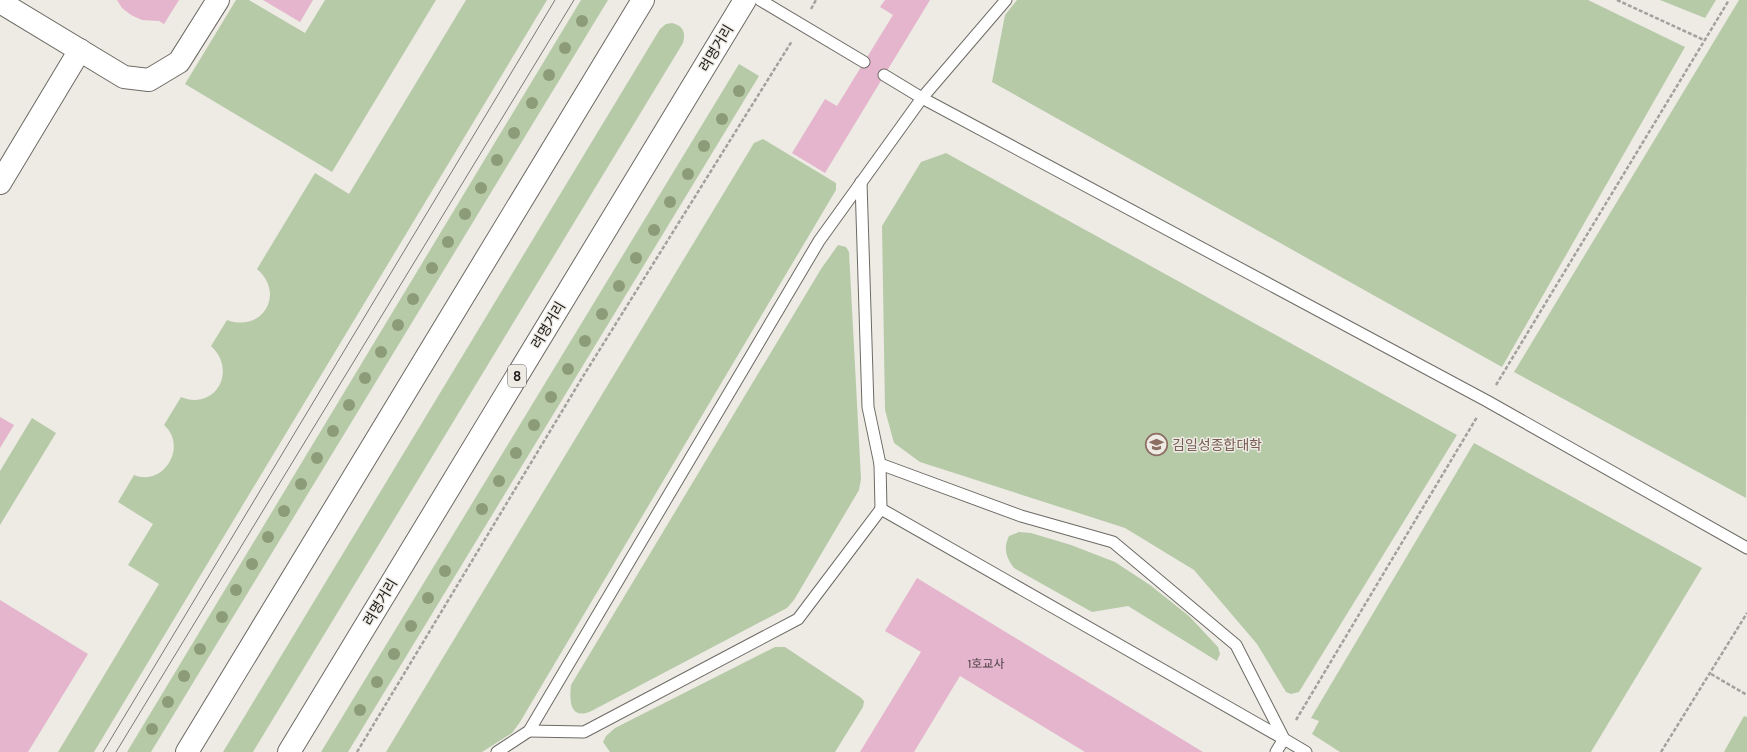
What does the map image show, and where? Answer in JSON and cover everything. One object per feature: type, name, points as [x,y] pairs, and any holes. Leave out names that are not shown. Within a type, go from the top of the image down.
[{"type":"main road","points":[[0,2],[124,77],[149,80],[179,62],[218,0]]},
{"type":"main road","points":[[187,752],[643,0]]},
{"type":"main road","name":"려명거리","points":[[289,752],[745,0]]},
{"type":"main road","points":[[0,183],[80,50]]},
{"type":"lane","points":[[760,0],[864,62]]},
{"type":"lane","points":[[496,752],[530,731],[819,241],[922,98],[1006,0]]},
{"type":"lane","points":[[884,75],[922,98],[1487,401],[1747,548]]},
{"type":"lane","points":[[530,731],[584,732],[798,619],[881,509],[880,464],[868,407],[861,182]]},
{"type":"lane","points":[[880,464],[1021,516],[1113,542],[1236,645],[1284,739]]},
{"type":"lane","points":[[881,509],[1306,752]]},
{"type":"lane","points":[[1276,752],[1284,739]]},
{"type":"path","points":[[357,752],[582,378],[802,25],[816,0]]},
{"type":"path","points":[[1617,0],[1704,40]]},
{"type":"path","points":[[1284,739],[1729,0]]},
{"type":"path","points":[[1661,752],[1711,674],[1747,613]]},
{"type":"path","points":[[1711,674],[1747,695]]},
{"type":"green space","points":[[236,0],[249,0],[305,33],[325,0],[436,0],[332,172],[185,84]]},
{"type":"green space","points":[[466,0],[547,0],[94,752],[58,752],[159,584],[128,565],[153,524],[118,502],[134,475],[145,477],[155,475],[163,470],[169,462],[173,453],[174,443],[171,434],[164,425],[181,397],[193,400],[204,398],[213,394],[219,386],[222,377],[222,366],[219,356],[211,346],[227,320],[240,323],[251,321],[260,316],[266,309],[269,300],[269,289],[265,279],[257,269],[315,173],[349,194]]},
{"type":"green space","points":[[581,0],[608,0],[151,752],[127,752]]},
{"type":"green space","points":[[1017,0],[1588,0],[1685,47],[1502,367],[992,82],[1005,15]]},
{"type":"green space","points":[[1660,0],[1716,0],[1705,18]]},
{"type":"green space","points":[[1739,0],[1747,0],[1746,498],[1514,372]]},
{"type":"green space","points":[[672,23],[679,26],[683,30],[683,43],[253,752],[223,752],[660,29],[666,24]]},
{"type":"green space","points":[[739,64],[759,76],[348,752],[321,752]]},
{"type":"green space","points":[[763,139],[836,183],[836,190],[520,722],[512,733],[482,752],[386,752],[754,143]]},
{"type":"green space","points":[[946,153],[1457,435],[1299,692],[1291,694],[1286,692],[1257,644],[1194,570],[1125,528],[920,462],[894,443],[885,410],[882,226],[921,162]]},
{"type":"green space","points":[[838,245],[846,247],[849,252],[861,479],[859,490],[794,600],[787,608],[592,711],[586,713],[576,712],[571,705],[571,685],[821,269]]},
{"type":"green space","points":[[32,418],[56,433],[0,525],[0,471]]},
{"type":"green space","points":[[1474,443],[1702,568],[1591,752],[1340,752],[1312,734],[1319,721],[1311,718]]},
{"type":"green space","points":[[1019,532],[1031,533],[1071,545],[1115,562],[1150,585],[1189,616],[1218,647],[1220,654],[1217,661],[1128,606],[1092,612],[1014,568],[1007,556],[1006,545],[1009,536]]},
{"type":"green space","points":[[775,647],[785,647],[864,701],[863,707],[835,752],[610,752],[603,742],[606,736],[615,728]]},
{"type":"green space","points":[[1744,716],[1747,717],[1747,752],[1724,752]]},
{"type":"building","points":[[117,0],[179,0],[164,24],[159,21],[142,20],[131,15],[122,8]]},
{"type":"building","points":[[263,0],[313,0],[300,22]]},
{"type":"building","points":[[885,0],[930,0],[825,173],[792,153],[825,99],[837,106],[893,15],[880,7]]},
{"type":"building","points":[[0,417],[14,425],[0,448]]},
{"type":"building","points":[[917,578],[1203,752],[1085,752],[960,676],[914,752],[860,752],[921,652],[885,631]]},
{"type":"building","points":[[0,600],[88,654],[28,752],[0,752]]},
{"type":"tram line","points":[[103,752],[555,0]]},
{"type":"tram line","points":[[116,752],[574,0]]},
{"type":"place","name":"김일성종합대학","points":[[1157,445]]}]
